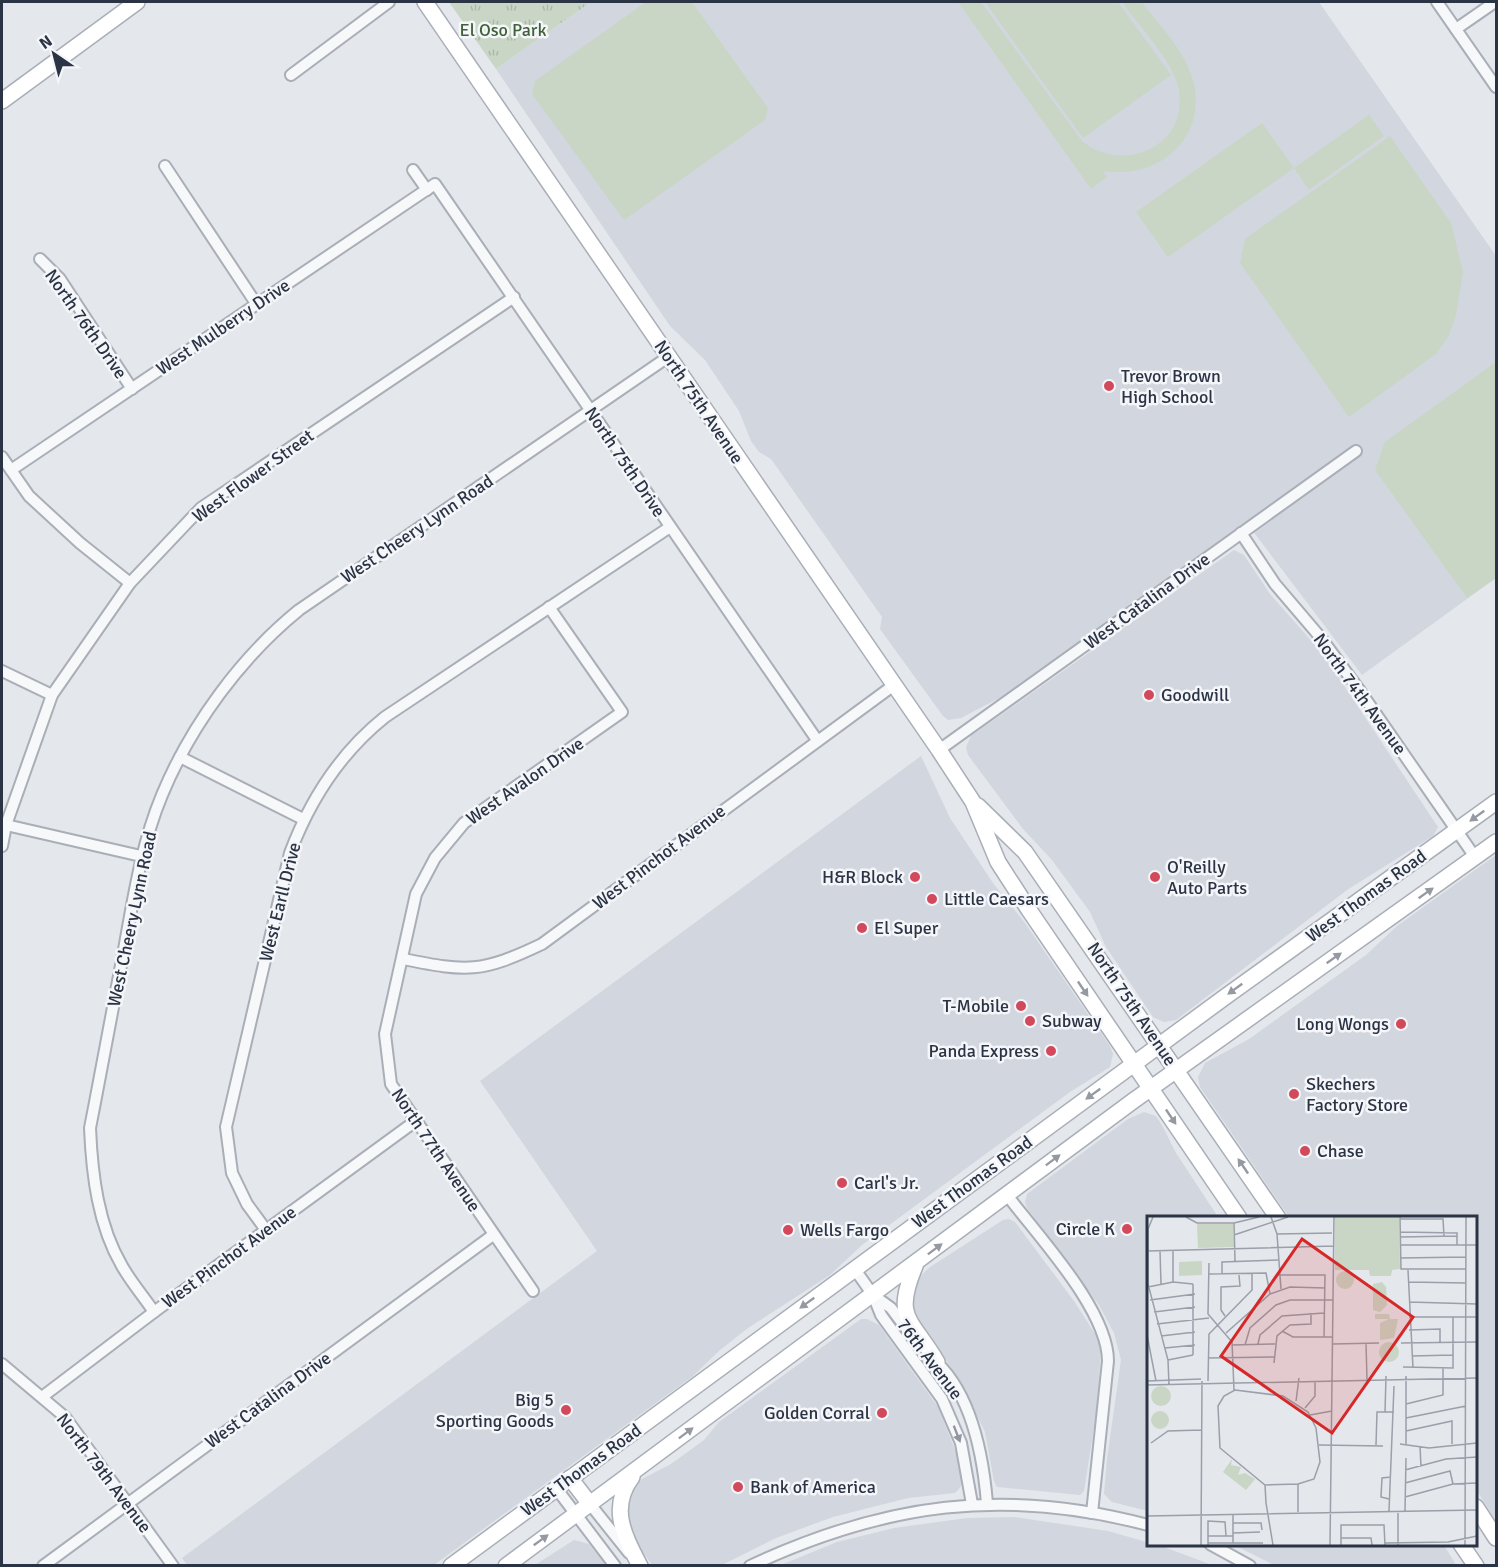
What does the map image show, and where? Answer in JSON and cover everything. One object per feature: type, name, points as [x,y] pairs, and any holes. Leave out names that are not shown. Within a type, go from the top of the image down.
[{"type":"main road","points":[[2,101],[137,2]]},
{"type":"main road","name":"North 75th Avenue","points":[[425,2],[939,750],[973,802],[998,862],[1238,1216]]},
{"type":"main road","name":"North 75th Avenue","points":[[973,802],[1025,852],[1277,1216]]},
{"type":"main road","name":"West Thomas Road","points":[[451,1566],[1160,1045],[1497,802]]},
{"type":"main road","name":"West Thomas Road","points":[[506,1566],[1151,1088],[1497,842]]},
{"type":"main road","points":[[917,1262],[906,1285],[904,1307],[909,1319],[937,1362]]},
{"type":"main road","points":[[639,1468],[625,1487],[619,1508],[621,1528],[639,1566]]},
{"type":"main road","points":[[570,1478],[590,1504]]},
{"type":"main road","points":[[1477,1508],[1497,1538]]},
{"type":"main road","points":[[1462,1546],[1476,1566]]},
{"type":"street","points":[[291,75],[389,2]]},
{"type":"street","points":[[1437,2],[1497,87]]},
{"type":"street","points":[[1456,29],[1495,2]]},
{"type":"street","points":[[165,166],[256,304]]},
{"type":"street","name":"North 75th Drive","points":[[413,170],[431,187],[514,297],[817,740]]},
{"type":"street","name":"West Mulberry Drive","points":[[11,470],[431,187]]},
{"type":"street","name":"North 76th Drive","points":[[40,260],[60,279],[132,389]]},
{"type":"street","name":"West Flower Street","points":[[2,846],[6,825],[52,695],[130,583],[201,508],[514,297]]},
{"type":"street","name":"West Cheery Lynn Road","points":[[154,1312],[121,1265],[100,1210],[92,1173],[90,1128],[141,856],[162,796],[180,757],[224,688],[276,628],[668,357]]},
{"type":"street","name":"West Catalina Drive","points":[[939,750],[1356,451]]},
{"type":"street","points":[[2,457],[29,496],[80,543],[130,583]]},
{"type":"street","name":"West Earll Drive","points":[[266,1230],[247,1204],[232,1173],[226,1127],[290,854],[303,819],[334,769],[369,730],[397,708],[670,527]]},
{"type":"street","name":"North 74th Avenue","points":[[1241,533],[1275,584],[1321,638],[1360,691],[1475,857]]},
{"type":"street","name":"West Avalon Drive","points":[[403,959],[416,894],[435,858],[464,823],[622,712],[549,607]]},
{"type":"street","points":[[2,671],[52,695]]},
{"type":"street","name":"West Pinchot Avenue","points":[[403,959],[456,970],[487,967],[542,944],[894,685]]},
{"type":"street","points":[[180,757],[303,819]]},
{"type":"street","points":[[6,825],[141,856]]},
{"type":"street","name":"North 77th Avenue","points":[[403,959],[385,1034],[391,1084],[533,1291]]},
{"type":"street","name":"West Pinchot Avenue","points":[[42,1397],[154,1312],[417,1120]]},
{"type":"street","points":[[1007,1195],[1082,1294],[1106,1337],[1108,1361],[1092,1513]]},
{"type":"street","name":"West Catalina Drive","points":[[43,1566],[493,1235]]},
{"type":"street","name":"76th Avenue","points":[[854,1269],[873,1295],[880,1316],[930,1381],[949,1414],[961,1443],[972,1504]]},
{"type":"street","name":"76th Avenue","points":[[873,1295],[891,1308],[924,1351],[937,1362],[960,1397],[981,1450],[987,1503]]},
{"type":"street","name":"North 79th Avenue","points":[[2,1364],[64,1417],[173,1566]]},
{"type":"street","points":[[556,1488],[615,1566]]},
{"type":"street","points":[[590,1504],[639,1566]]},
{"type":"street","points":[[750,1566],[828,1532],[906,1513],[972,1504],[1030,1504],[1092,1513],[1147,1525]]},
{"type":"street","points":[[1212,1546],[1250,1566]]},
{"type":"shaded area","name":"Trevor Brown High School","points":[[591,2],[1319,2],[1496,256],[1496,578],[1362,675],[1246,522],[1007,694],[961,718],[948,720],[880,629],[882,617],[771,459],[759,452],[751,441],[739,411],[705,360],[670,326],[496,69]]},
{"type":"shaded area","points":[[1234,550],[1244,555],[1270,594],[1323,654],[1438,827],[1433,836],[1347,890],[1176,1020],[1164,1022],[1153,1017],[1106,947],[1090,912],[1052,860],[1023,829],[968,755],[966,747],[971,736]]},
{"type":"shaded area","points":[[921,756],[950,818],[993,883],[1025,923],[1110,1046],[1113,1054],[1110,1067],[1070,1092],[862,1245],[830,1275],[748,1328],[720,1350],[693,1376],[434,1565],[187,1565],[182,1558],[597,1251],[480,1081]]},
{"type":"shaded area","points":[[1496,855],[1496,1521],[1477,1491],[1477,1216],[1288,1216],[1200,1087],[1198,1077],[1205,1063],[1249,1039],[1366,955],[1397,926]]},
{"type":"shaded area","points":[[1144,1112],[1156,1116],[1176,1153],[1217,1216],[1147,1216],[1147,1511],[1112,1502],[1104,1494],[1121,1360],[1114,1333],[1099,1305],[1027,1208],[1025,1202],[1027,1194],[1128,1119]]},
{"type":"shaded area","points":[[1009,1219],[1015,1222],[1074,1301],[1097,1337],[1101,1352],[1096,1415],[1084,1491],[1080,1495],[997,1487],[985,1432],[957,1376],[914,1315],[911,1303],[918,1278],[930,1267],[1003,1220]]},
{"type":"shaded area","points":[[861,1319],[867,1319],[879,1325],[938,1407],[959,1460],[962,1484],[959,1489],[955,1493],[908,1498],[833,1517],[776,1538],[722,1565],[652,1565],[629,1533],[627,1496],[632,1487],[642,1479],[671,1464],[704,1440],[719,1422]]},
{"type":"shaded area","points":[[1015,1517],[1108,1531],[1147,1542],[1147,1546],[1164,1547],[1212,1565],[781,1565],[837,1542],[894,1528],[967,1518]]},
{"type":"shaded area","points":[[574,1540],[589,1544],[606,1565],[535,1565]]},
{"type":"shaded area","points":[[1236,1546],[1445,1546],[1456,1565],[1274,1565]]},
{"type":"green space","name":"El Oso Park","points":[[449,2],[591,2],[496,69]]},
{"type":"green space","points":[[646,2],[692,2],[768,108],[765,120],[624,220],[532,94],[535,81]]},
{"type":"green space","points":[[958,2],[981,2],[1082,141],[1099,151],[1117,155],[1135,154],[1151,148],[1165,138],[1175,124],[1180,106],[1178,86],[1169,65],[1122,2],[1142,2],[1176,46],[1191,74],[1196,96],[1194,116],[1188,134],[1177,149],[1162,161],[1124,172],[1103,171],[1107,177],[1091,189]]},
{"type":"green space","points":[[985,2],[1118,2],[1171,75],[1083,138]]},
{"type":"green space","points":[[1369,115],[1384,136],[1309,190],[1294,168]]},
{"type":"green space","points":[[1262,123],[1294,168],[1168,257],[1136,212]]},
{"type":"green space","points":[[1390,136],[1451,223],[1463,272],[1456,315],[1448,337],[1436,354],[1349,417],[1240,263],[1245,239]]},
{"type":"green space","points":[[1496,362],[1496,578],[1467,598],[1375,470],[1385,442]]},
{"type":"place","name":"Trevor Brown High School","points":[[1109,386]]},
{"type":"place","name":"Goodwill","points":[[1149,695]]},
{"type":"place","name":"H&R Block","points":[[915,877]]},
{"type":"place","name":"O'Reilly Auto Parts","points":[[1155,877]]},
{"type":"place","name":"Little Caesars","points":[[932,899]]},
{"type":"place","name":"El Super","points":[[862,928]]},
{"type":"place","name":"T-Mobile","points":[[1021,1006]]},
{"type":"place","name":"Subway","points":[[1030,1021]]},
{"type":"place","name":"Long Wongs","points":[[1401,1024]]},
{"type":"place","name":"Panda Express","points":[[1051,1051]]},
{"type":"place","name":"Skechers Factory Store","points":[[1294,1094]]},
{"type":"place","name":"Chase","points":[[1305,1151]]},
{"type":"place","name":"Carl's Jr.","points":[[842,1183]]},
{"type":"place","name":"Circle K","points":[[1127,1229]]},
{"type":"place","name":"Wells Fargo","points":[[788,1230]]},
{"type":"place","name":"Big 5 Sporting Goods","points":[[566,1410]]},
{"type":"place","name":"Golden Corral","points":[[882,1413]]},
{"type":"place","name":"Bank of America","points":[[738,1487]]}]
